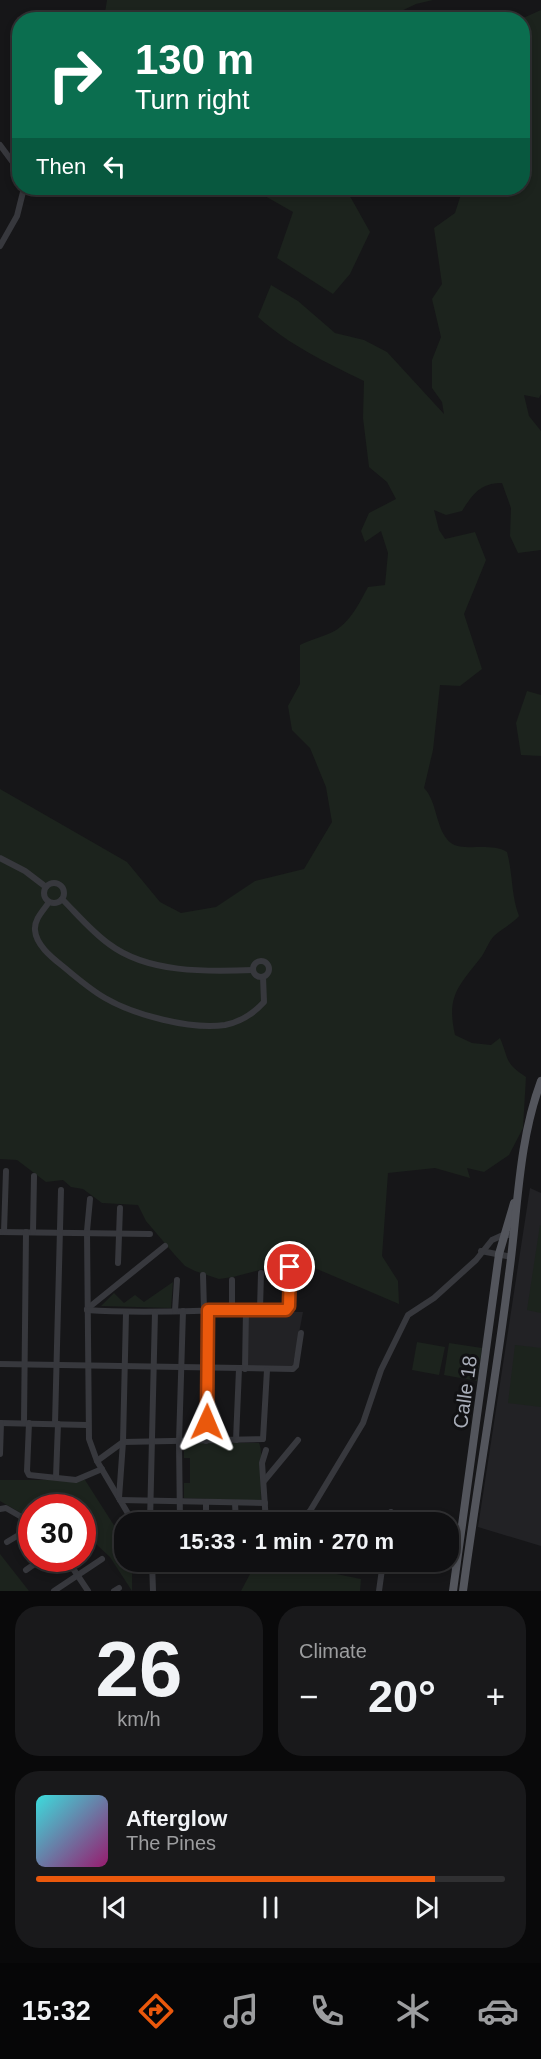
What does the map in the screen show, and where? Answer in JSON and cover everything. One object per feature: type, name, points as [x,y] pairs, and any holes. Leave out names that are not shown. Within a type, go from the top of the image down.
[{"type":"main road","name":"Calle 18","points":[[463,1591],[512,1257],[516,1199],[530,1111],[541,1081]]},
{"type":"main road","name":"Calle 18","points":[[459,1550],[503,1235],[516,1199]]},
{"type":"main road","name":"Calle 18","points":[[453,1591],[456,1572]]},
{"type":"street","points":[[0,146],[12,162]]},
{"type":"street","points":[[0,246],[17,216],[22,195]]},
{"type":"street","points":[[0,858],[25,871],[46,887]]},
{"type":"street","points":[[54,884],[60,885],[64,893],[62,899],[56,903],[49,902],[44,894],[46,887],[54,884]]},
{"type":"street","points":[[62,899],[108,944],[131,958],[186,968],[253,970],[258,976],[263,977]]},
{"type":"street","points":[[49,902],[36,921],[34,931],[43,948],[81,982],[107,1000],[124,1007],[172,1022],[225,1024],[255,1012],[264,1002],[263,977],[269,971],[265,961],[255,963],[253,970]]},
{"type":"street","points":[[6,1171],[2,1232],[87,1231],[150,1234]]},
{"type":"street","points":[[34,1176],[29,1232],[25,1364],[27,1473],[76,1480],[102,1469]]},
{"type":"street","points":[[56,1477],[56,1364],[61,1190]]},
{"type":"street","points":[[90,1199],[87,1231],[89,1365],[87,1425],[97,1461],[127,1512]]},
{"type":"street","points":[[118,1263],[120,1208]]},
{"type":"street","points":[[309,1512],[363,1423],[381,1370],[403,1322],[414,1310],[434,1298],[476,1260],[481,1251],[503,1235],[514,1235]]},
{"type":"street","points":[[87,1310],[165,1246]]},
{"type":"street","points":[[481,1251],[512,1257]]},
{"type":"street","points":[[87,1310],[126,1313],[289,1309],[290,1267]]},
{"type":"street","points":[[260,1309],[261,1273]]},
{"type":"street","points":[[203,1275],[208,1368],[206,1441]]},
{"type":"street","points":[[175,1311],[177,1280]]},
{"type":"street","points":[[232,1280],[232,1309]]},
{"type":"street","points":[[236,1440],[246,1309]]},
{"type":"street","points":[[180,1512],[179,1442],[183,1311]]},
{"type":"street","points":[[150,1512],[150,1442],[155,1312]]},
{"type":"street","points":[[120,1499],[126,1313]]},
{"type":"street","points":[[0,1364],[267,1370],[295,1368],[301,1333]]},
{"type":"street","points":[[97,1461],[123,1442],[261,1440],[264,1437],[267,1370]]},
{"type":"street","points":[[0,1454],[1,1423],[87,1425]]},
{"type":"street","points":[[264,1481],[298,1440]]},
{"type":"street","points":[[265,1512],[262,1463],[266,1449]]},
{"type":"street","points":[[120,1499],[265,1503]]},
{"type":"street","points":[[206,1502],[206,1512]]},
{"type":"street","points":[[235,1503],[235,1512]]},
{"type":"street","points":[[0,1509],[6,1508],[18,1516]]},
{"type":"street","points":[[7,1542],[18,1535]]},
{"type":"street","points":[[54,1591],[102,1559]]},
{"type":"street","points":[[75,1572],[88,1591]]},
{"type":"street","points":[[153,1591],[154,1572]]},
{"type":"street","points":[[379,1591],[382,1572]]},
{"type":"shaded area","points":[[107,0],[433,0],[416,4],[399,12],[105,12]]},
{"type":"shaded area","points":[[541,10],[541,394],[539,398],[524,395],[529,416],[541,431],[541,550],[518,553],[510,536],[511,508],[502,483],[483,487],[470,499],[462,511],[446,515],[434,510],[439,530],[445,539],[475,532],[486,560],[464,614],[482,669],[460,686],[440,685],[433,750],[424,788],[432,801],[442,831],[451,843],[456,846],[493,848],[507,852],[519,916],[492,938],[456,992],[452,1010],[455,1035],[472,1043],[491,1045],[500,1038],[510,1064],[526,1077],[523,1128],[509,1155],[484,1172],[467,1168],[470,1178],[435,1168],[388,1173],[382,1256],[398,1281],[399,1304],[317,1269],[290,1262],[219,1279],[185,1266],[146,1221],[138,1205],[102,1203],[83,1189],[71,1187],[63,1180],[46,1182],[17,1160],[0,1159],[0,789],[127,862],[160,902],[181,913],[216,907],[255,881],[304,869],[332,822],[326,787],[310,748],[292,730],[288,706],[300,684],[300,645],[335,631],[347,621],[368,587],[385,585],[388,553],[381,531],[365,542],[361,531],[369,513],[396,499],[387,482],[369,467],[363,418],[364,381],[295,345],[258,317],[271,285],[298,301],[335,333],[364,340],[387,352],[444,414],[442,402],[432,388],[432,360],[441,337],[432,299],[442,284],[434,228],[455,213],[461,195],[530,195],[530,15]]},
{"type":"shaded area","points":[[263,195],[348,195],[370,232],[350,274],[333,294],[277,258],[293,212]]},
{"type":"shaded area","points":[[527,691],[541,695],[541,756],[521,755],[516,723]]},
{"type":"shaded area","points":[[530,1188],[541,1193],[541,1546],[478,1527]]},
{"type":"shaded area","points":[[541,1226],[541,1313],[527,1310]]},
{"type":"shaded area","points":[[173,1282],[171,1308],[101,1306],[114,1293],[124,1303],[135,1295],[144,1302]]},
{"type":"shaded area","points":[[244,1311],[303,1312],[292,1370],[243,1369]]},
{"type":"shaded area","points":[[417,1342],[445,1347],[439,1375],[412,1370]]},
{"type":"shaded area","points":[[449,1343],[482,1348],[477,1381],[444,1375]]},
{"type":"shaded area","points":[[515,1345],[541,1348],[541,1407],[508,1403]]},
{"type":"shaded area","points":[[184,1443],[259,1443],[262,1462],[261,1501],[184,1498],[184,1483],[190,1483],[190,1458],[184,1458]]},
{"type":"shaded area","points":[[0,1480],[85,1480],[94,1494],[18,1494],[18,1511],[0,1501]]},
{"type":"shaded area","points":[[96,1497],[114,1525],[114,1563],[96,1544]]},
{"type":"shaded area","points":[[0,1554],[29,1591],[0,1591]]},
{"type":"shaded area","points":[[120,1572],[132,1572],[132,1591]]},
{"type":"shaded area","points":[[279,1572],[326,1572],[361,1579],[360,1591],[241,1591],[250,1574],[278,1574]]},
{"type":"route","points":[[207,1422],[208,1310],[289,1309],[290,1267]]}]
